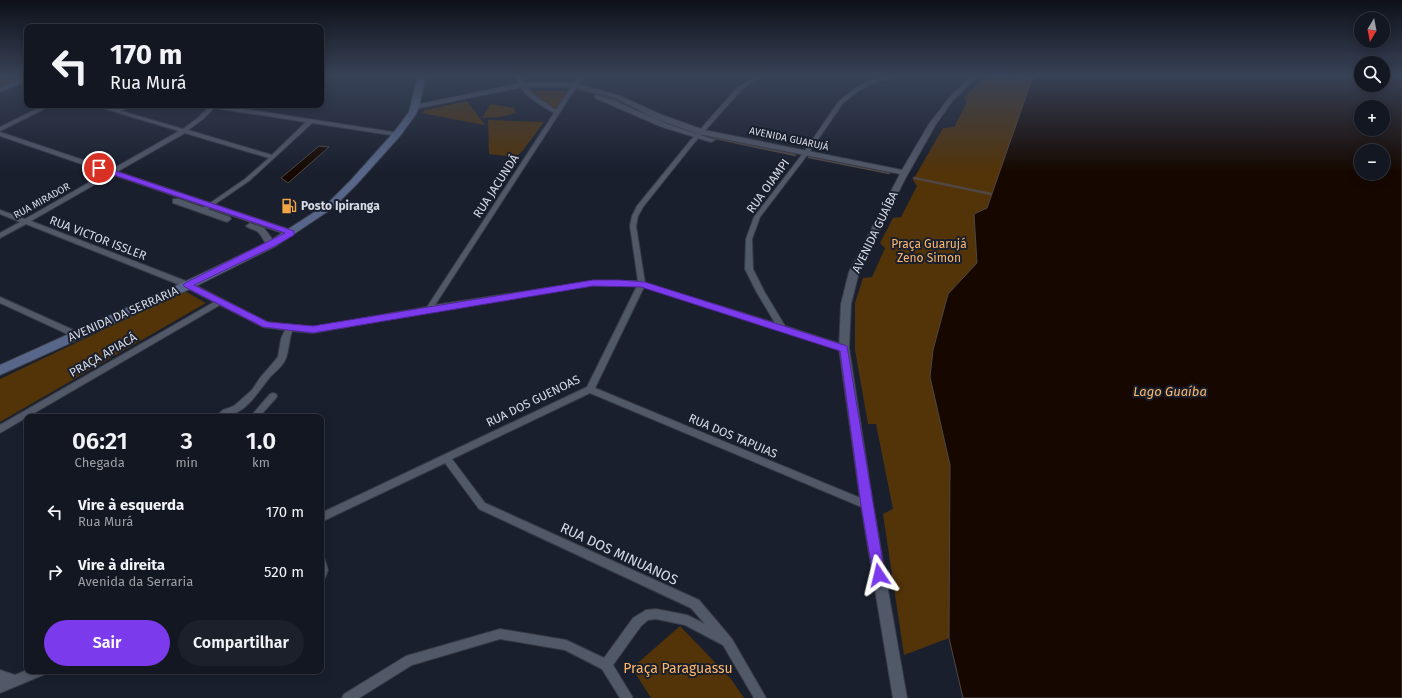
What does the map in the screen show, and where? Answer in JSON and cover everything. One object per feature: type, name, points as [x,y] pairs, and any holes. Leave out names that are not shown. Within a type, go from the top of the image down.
[{"type":"main road","name":"AVENIDA DA SERRARIA","points":[[0,370],[188,285],[272,244],[291,233],[330,206],[354,182],[397,134],[414,110]]},
{"type":"street","points":[[0,130],[43,108]]},
{"type":"street","points":[[106,108],[273,157]]},
{"type":"street","points":[[117,111],[123,108]]},
{"type":"street","name":"RUA MIRADOR","points":[[0,236],[184,131],[211,108]]},
{"type":"street","points":[[232,108],[397,134]]},
{"type":"street","name":"AVENIDA GUARUJÁ","points":[[414,110],[426,108]]},
{"type":"street","points":[[550,108],[557,113]]},
{"type":"street","name":"RUA JACUNDÁ","points":[[429,309],[560,108]]},
{"type":"street","name":"AVENIDA GUARUJÁ","points":[[640,108],[699,134],[903,176]]},
{"type":"street","points":[[642,284],[633,226],[635,216],[640,206],[723,108]]},
{"type":"street","name":"RUA OIAMPI","points":[[782,328],[749,269],[749,239],[757,217],[804,156],[837,108]]},
{"type":"street","name":"AVENIDA GUAÍBA","points":[[900,698],[867,505],[844,348],[846,304],[854,272],[903,176],[933,124],[945,108]]},
{"type":"street","points":[[206,208],[247,180],[310,121]]},
{"type":"street","points":[[0,134],[46,150],[109,175]]},
{"type":"street","points":[[0,141],[109,175],[206,208],[261,230],[268,241],[272,244]]},
{"type":"street","points":[[38,154],[46,150]]},
{"type":"street","points":[[206,208],[291,233]]},
{"type":"street","name":"RUA VICTOR ISSLER","points":[[0,212],[188,285],[266,325],[313,330],[429,309],[593,283],[642,284],[844,348]]},
{"type":"street","name":"RUA DOS GUENOAS","points":[[324,517],[590,389],[642,284]]},
{"type":"street","points":[[0,300],[77,335]]},
{"type":"street","name":"PRAÇA APIACÁ","points":[[26,414],[219,302]]},
{"type":"street","points":[[224,414],[226,412],[236,413],[283,357],[285,339],[290,327]]},
{"type":"street","name":"RUA DOS TAPUIAS","points":[[590,389],[867,505]]},
{"type":"street","points":[[257,414],[273,396]]},
{"type":"street","name":"PRAÇA APIACÁ","points":[[0,429],[24,415]]},
{"type":"street","name":"RUA DOS MINUANOS","points":[[446,458],[482,506],[695,604],[728,643],[760,698]]},
{"type":"street","points":[[606,665],[637,622],[646,615],[656,614],[687,620],[728,643]]},
{"type":"street","points":[[348,698],[410,660],[500,634],[566,645],[606,665],[627,698]]},
{"type":"street","points":[[0,687],[32,674]]},
{"type":"street","points":[[0,676],[15,681]]},
{"type":"green space","points":[[436,108],[472,108],[485,125],[421,113],[425,110]]},
{"type":"green space","points":[[488,108],[514,108],[516,113],[500,117],[482,118]]},
{"type":"green space","points":[[552,108],[559,108],[557,111]]},
{"type":"green space","name":"Praça Guarujá Zeno Simon","points":[[964,108],[1022,108],[987,208],[974,214],[977,263],[948,294],[930,377],[950,465],[949,638],[904,655],[883,514],[893,509],[876,424],[868,424],[855,350],[855,303],[863,278],[872,277],[885,248],[880,243],[893,218],[901,217],[917,186],[913,180],[943,128],[954,127]]},
{"type":"green space","points":[[488,120],[544,122],[524,149],[516,157],[489,154]]},
{"type":"green space","points":[[185,291],[206,303],[0,422],[0,379]]},
{"type":"green space","name":"Praça Paraguassu","points":[[680,626],[731,679],[744,698],[651,698],[632,668]]},
{"type":"water","name":"Lago Guaíba","points":[[1022,108],[1354,108],[1354,136],[1390,136],[1390,108],[1402,108],[1402,698],[963,698],[949,638],[950,465],[930,377],[933,350],[948,294],[977,263],[974,214],[987,208]]},
{"type":"water","points":[[319,146],[329,147],[288,183],[281,178]]},
{"type":"waterway","points":[[631,108],[653,118],[692,132]]},
{"type":"waterway","points":[[706,136],[795,155]]},
{"type":"waterway","points":[[809,157],[889,173]]},
{"type":"waterway","points":[[914,178],[991,194]]},
{"type":"place","name":"Posto Ipiranga","points":[[289,206]]},
{"type":"route","points":[[99,168],[291,233],[272,244],[188,285],[266,325],[313,330],[429,309],[593,283],[620,283],[642,284],[844,348],[879,575]]}]
